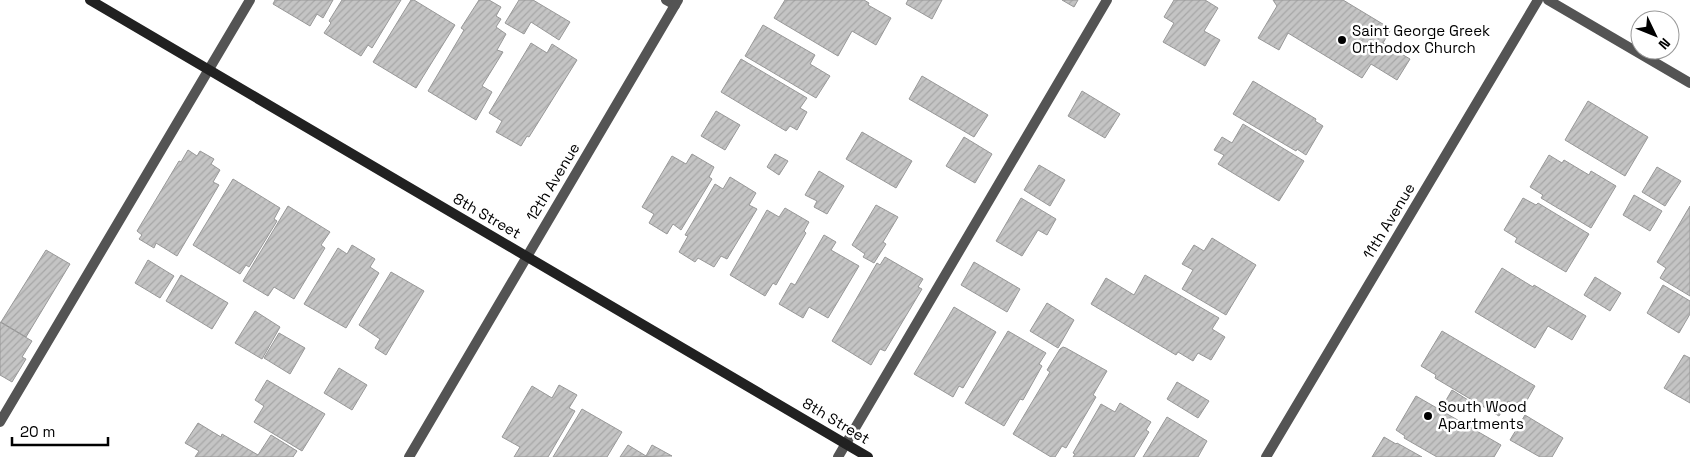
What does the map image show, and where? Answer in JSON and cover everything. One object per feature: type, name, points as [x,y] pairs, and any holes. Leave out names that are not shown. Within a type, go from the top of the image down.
[{"type":"street","name":"8th Street","points":[[90,0],[868,457]]},
{"type":"street","points":[[0,422],[250,0]]},
{"type":"street","points":[[838,457],[1107,0]]},
{"type":"street","name":"11th Avenue","points":[[1266,457],[1538,0]]},
{"type":"street","points":[[1548,0],[1690,83]]},
{"type":"street","name":"12th Avenue","points":[[409,457],[673,2]]},
{"type":"building","points":[[275,0],[333,0],[323,18],[317,14],[310,26],[273,4]]},
{"type":"building","points":[[342,0],[401,0],[372,48],[368,45],[361,56],[324,33]]},
{"type":"building","points":[[411,0],[455,25],[416,88],[373,62]]},
{"type":"building","points":[[479,0],[489,0],[501,7],[496,16],[501,19],[496,27],[506,34],[497,50],[503,52],[482,86],[492,92],[476,120],[428,91],[464,30],[461,28]]},
{"type":"building","points":[[519,0],[533,0],[570,22],[559,40],[531,22],[524,34],[505,23]]},
{"type":"building","points":[[785,0],[864,0],[869,3],[868,5],[891,18],[876,45],[852,31],[838,56],[774,18]]},
{"type":"building","points":[[908,0],[942,0],[932,19],[906,4]]},
{"type":"building","points":[[1062,0],[1078,0],[1074,7]]},
{"type":"building","points":[[1174,0],[1205,0],[1218,8],[1204,31],[1220,40],[1205,66],[1163,42],[1174,23],[1164,17]]},
{"type":"building","name":"Saint George Greek Orthodox Church","points":[[1273,0],[1343,0],[1391,29],[1383,43],[1410,59],[1397,80],[1371,64],[1362,78],[1288,33],[1279,50],[1258,38],[1277,6]]},
{"type":"building","points":[[763,25],[815,55],[810,64],[830,76],[816,98],[745,56]]},
{"type":"building","points":[[531,43],[547,53],[552,44],[577,60],[529,137],[527,136],[521,146],[496,132],[502,121],[489,113]]},
{"type":"building","points":[[741,59],[807,98],[800,108],[807,112],[797,130],[790,126],[786,131],[721,92]]},
{"type":"building","points":[[922,76],[988,115],[974,137],[909,99]]},
{"type":"building","points":[[1253,81],[1316,119],[1315,121],[1323,126],[1306,155],[1233,114]]},
{"type":"building","points":[[1082,91],[1120,114],[1105,138],[1068,116]]},
{"type":"building","points":[[1588,101],[1648,137],[1625,176],[1565,140]]},
{"type":"building","points":[[716,111],[740,125],[725,150],[701,136]]},
{"type":"building","points":[[1243,124],[1304,161],[1279,201],[1218,164],[1224,155],[1214,150],[1222,137],[1232,143]]},
{"type":"building","points":[[862,132],[912,161],[896,188],[846,159]]},
{"type":"building","points":[[964,137],[992,154],[975,183],[946,166]]},
{"type":"building","points":[[188,150],[197,156],[200,151],[214,159],[211,164],[220,170],[213,182],[219,185],[177,256],[156,243],[154,248],[139,239],[142,235],[137,231],[179,161],[181,162]]},
{"type":"building","points":[[692,154],[714,167],[709,177],[712,179],[681,230],[673,224],[667,234],[649,223],[654,214],[642,207],[672,156],[686,164]]},
{"type":"building","points":[[775,154],[788,161],[779,175],[767,167]]},
{"type":"building","points":[[1549,155],[1562,163],[1564,160],[1589,175],[1591,171],[1616,186],[1591,228],[1541,198],[1543,195],[1530,187]]},
{"type":"building","points":[[1039,165],[1065,180],[1050,206],[1024,190]]},
{"type":"building","points":[[1657,167],[1681,181],[1665,206],[1642,192]]},
{"type":"building","points":[[819,171],[844,186],[827,214],[814,207],[817,201],[805,195]]},
{"type":"building","points":[[730,177],[756,193],[749,205],[757,209],[727,259],[721,256],[714,267],[698,258],[695,262],[679,252],[688,236],[685,235],[715,184],[723,189]]},
{"type":"building","points":[[233,179],[280,208],[274,219],[277,221],[249,267],[246,265],[240,274],[193,245]]},
{"type":"building","points":[[1634,195],[1662,211],[1650,231],[1623,215]]},
{"type":"building","points":[[1021,198],[1056,219],[1047,235],[1038,230],[1022,256],[996,241]]},
{"type":"building","points":[[1523,198],[1536,205],[1538,203],[1589,234],[1566,272],[1515,242],[1517,238],[1504,230]]},
{"type":"building","points":[[876,205],[898,217],[883,242],[886,244],[874,263],[863,257],[865,254],[852,245]]},
{"type":"building","points":[[288,206],[330,232],[321,245],[325,248],[294,299],[274,287],[268,296],[243,281]]},
{"type":"building","points":[[1690,206],[1690,296],[1660,278],[1666,268],[1657,262]]},
{"type":"building","points":[[785,208],[809,222],[804,231],[806,233],[776,285],[773,283],[765,296],[730,275],[767,210],[779,217]]},
{"type":"building","points":[[824,235],[836,242],[831,250],[859,266],[828,318],[809,307],[803,318],[779,304],[791,283],[795,285]]},
{"type":"building","points":[[1212,238],[1256,265],[1226,315],[1182,289],[1193,270],[1182,264],[1194,245],[1204,251]]},
{"type":"building","points":[[352,245],[375,259],[370,267],[379,273],[346,328],[304,304],[338,248],[347,254]]},
{"type":"building","points":[[46,250],[70,264],[26,337],[1,322]]},
{"type":"building","points":[[885,257],[923,279],[918,287],[922,289],[885,351],[880,349],[871,365],[832,341],[877,263],[880,265]]},
{"type":"building","points":[[148,260],[174,276],[160,298],[135,283]]},
{"type":"building","points":[[974,262],[1020,289],[1007,312],[961,285]]},
{"type":"building","points":[[1502,268],[1586,316],[1572,340],[1548,326],[1535,348],[1475,312]]},
{"type":"building","points":[[391,272],[424,291],[386,355],[375,348],[380,339],[359,325]]},
{"type":"building","points":[[181,275],[228,303],[212,329],[166,301]]},
{"type":"building","points":[[1145,275],[1219,318],[1212,329],[1225,337],[1211,360],[1198,353],[1193,361],[1178,352],[1176,355],[1091,304],[1106,278],[1134,295]]},
{"type":"building","points":[[1595,277],[1621,293],[1610,311],[1584,295]]},
{"type":"building","points":[[1663,285],[1690,301],[1690,314],[1679,333],[1647,313]]},
{"type":"building","points":[[1047,303],[1074,320],[1058,348],[1030,331]]},
{"type":"building","points":[[954,307],[996,332],[963,388],[959,386],[953,397],[914,374]]},
{"type":"building","points":[[255,311],[280,327],[262,359],[235,343]]},
{"type":"building","points":[[0,322],[32,341],[22,357],[26,359],[12,382],[0,375]]},
{"type":"building","points":[[1008,331],[1046,353],[1039,364],[1042,366],[1023,400],[1020,399],[1004,426],[965,403]]},
{"type":"building","points":[[1442,331],[1535,386],[1522,409],[1508,401],[1499,416],[1435,378],[1436,375],[1421,366]]},
{"type":"building","points":[[279,333],[305,348],[290,374],[264,358]]},
{"type":"building","points":[[1063,347],[1107,371],[1093,395],[1096,397],[1066,448],[1062,446],[1055,457],[1051,457],[1013,434],[1050,372],[1047,370]]},
{"type":"building","points":[[1684,355],[1690,358],[1690,403],[1664,388]]},
{"type":"building","points":[[339,368],[367,385],[352,410],[324,393]]},
{"type":"building","points":[[267,380],[325,414],[302,451],[254,422],[264,406],[255,400]]},
{"type":"building","points":[[1177,382],[1209,401],[1198,418],[1167,399]]},
{"type":"building","points":[[559,385],[577,395],[569,408],[575,411],[548,457],[514,457],[520,447],[502,437],[532,386],[552,398]]},
{"type":"building","points":[[1452,390],[1468,400],[1461,412],[1445,402]]},
{"type":"building","name":"South Wood Apartments","points":[[1416,396],[1501,445],[1494,457],[1437,457],[1404,438],[1405,436],[1396,430]]},
{"type":"building","points":[[1120,403],[1151,422],[1146,430],[1149,432],[1134,457],[1073,457],[1075,454],[1073,453],[1101,404],[1115,412]]},
{"type":"building","points":[[582,409],[622,432],[607,457],[553,457]]},
{"type":"building","points":[[1525,415],[1563,438],[1552,457],[1540,457],[1510,440]]},
{"type":"building","points":[[1167,417],[1207,441],[1198,457],[1143,457]]},
{"type":"building","points":[[198,423],[221,437],[222,434],[258,455],[271,435],[297,451],[293,457],[195,457],[199,451],[185,443]]},
{"type":"building","points":[[1384,437],[1397,443],[1422,457],[1372,457]]},
{"type":"building","points":[[628,445],[646,456],[652,445],[672,456],[620,457]]},
{"type":"place","name":"Saint George Greek Orthodox Church","points":[[1342,40]]},
{"type":"place","name":"South Wood Apartments","points":[[1428,416]]}]
